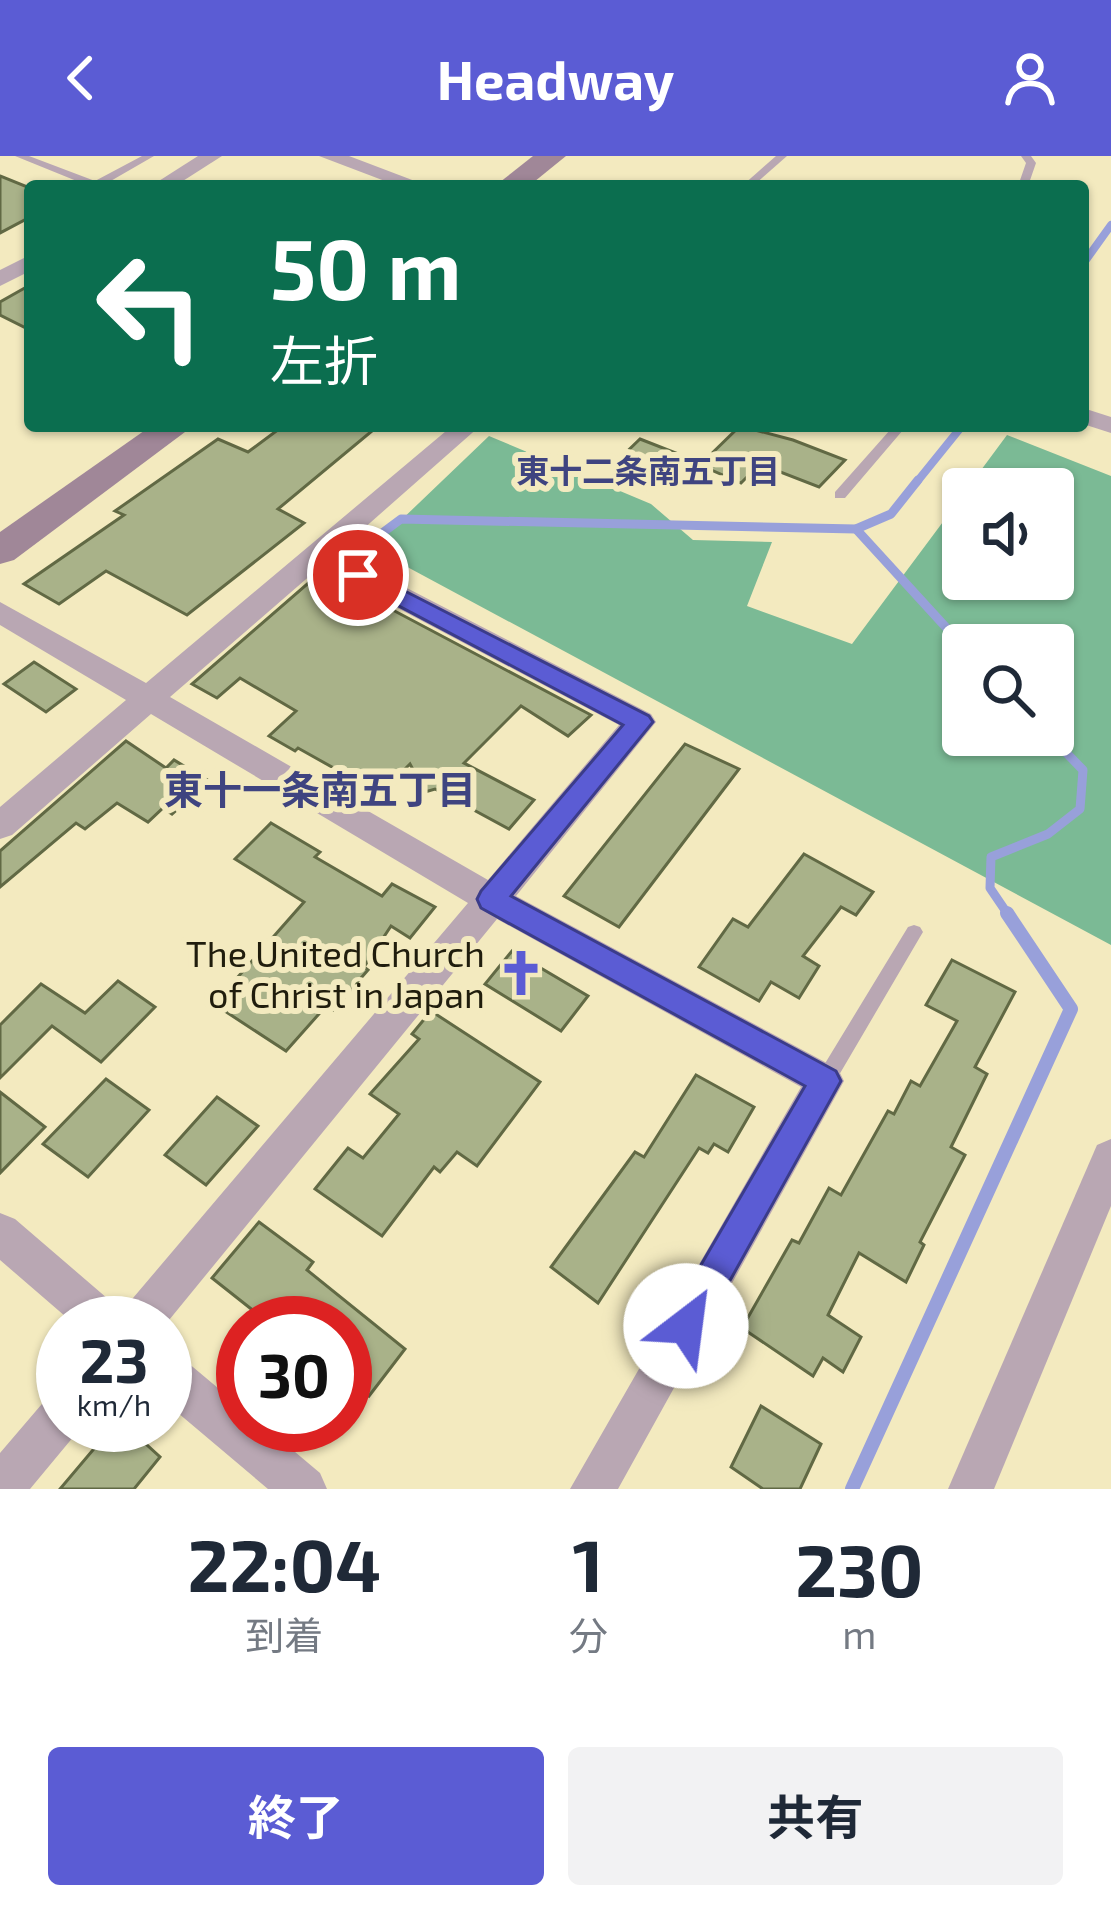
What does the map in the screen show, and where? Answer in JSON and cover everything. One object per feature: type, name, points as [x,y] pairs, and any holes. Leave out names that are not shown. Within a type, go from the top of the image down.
[{"type":"street","points":[[171,180],[212,156]]},
{"type":"street","points":[[329,156],[400,180]]},
{"type":"street","points":[[518,180],[552,156]]},
{"type":"street","points":[[0,551],[167,432]]},
{"type":"street","points":[[0,826],[460,432]]},
{"type":"street","points":[[161,1296],[640,722],[318,554]]},
{"type":"street","points":[[0,612],[491,899],[825,1081],[593,1489]]},
{"type":"street","points":[[976,1487],[1106,1182]]},
{"type":"street","points":[[1,1236],[73,1296]]},
{"type":"street","points":[[192,1395],[304,1489]]},
{"type":"street","points":[[0,1489],[36,1446]]},
{"type":"lane","points":[[20,156],[83,180]]},
{"type":"lane","points":[[105,180],[149,156]]},
{"type":"lane","points":[[754,180],[782,156]]},
{"type":"lane","points":[[840,495],[895,432]]},
{"type":"lane","points":[[825,1081],[914,932]]},
{"type":"green space","points":[[1007,435],[1111,476],[1111,945],[372,548],[489,436],[651,504],[693,540],[772,542],[747,606],[852,644],[942,523],[942,600],[1074,600],[1074,468],[983,468]]},
{"type":"building","points":[[0,176],[24,186],[24,220],[0,233]]},
{"type":"building","points":[[24,288],[24,327],[0,315],[0,302]]},
{"type":"building","points":[[275,432],[371,432],[278,509],[304,523],[187,615],[106,571],[59,604],[24,584],[124,515],[115,511],[218,439],[248,452]]},
{"type":"building","points":[[734,432],[763,432],[845,460],[819,487],[760,464],[741,483],[700,465]]},
{"type":"building","points":[[640,439],[676,453],[646,483],[610,468]]},
{"type":"building","points":[[321,572],[591,715],[568,736],[521,706],[464,763],[534,800],[509,829],[435,789],[425,792],[410,764],[380,794],[298,748],[295,751],[269,736],[296,711],[240,678],[217,698],[192,684]]},
{"type":"building","points":[[34,662],[76,689],[46,712],[4,684]]},
{"type":"building","points":[[126,741],[166,768],[174,760],[209,781],[172,814],[163,808],[148,822],[117,803],[85,829],[76,823],[0,887],[0,851]]},
{"type":"building","points":[[685,744],[739,769],[619,927],[564,896]]},
{"type":"building","points":[[271,823],[320,852],[315,857],[382,896],[392,884],[435,907],[410,938],[391,926],[364,967],[368,970],[333,1010],[326,1006],[286,1051],[214,1004],[304,902],[235,859]]},
{"type":"building","points":[[804,854],[873,892],[856,915],[841,907],[803,956],[819,966],[799,998],[771,982],[759,1001],[699,967],[733,919],[748,927]]},
{"type":"building","name":"The United Church of Christ in Japan","points":[[512,951],[588,996],[561,1031],[485,984]]},
{"type":"building","points":[[952,960],[1015,992],[975,1067],[987,1074],[951,1147],[965,1155],[920,1242],[924,1245],[906,1282],[859,1253],[828,1315],[861,1337],[843,1372],[823,1358],[813,1376],[742,1328],[792,1240],[799,1243],[829,1188],[841,1195],[888,1111],[894,1114],[911,1081],[920,1086],[957,1021],[926,1005]]},
{"type":"building","points":[[118,981],[155,1007],[101,1062],[52,1026],[0,1078],[0,1025],[41,984],[85,1013]]},
{"type":"building","points":[[431,1011],[540,1082],[477,1166],[457,1152],[440,1172],[434,1167],[382,1236],[315,1189],[348,1148],[363,1158],[399,1114],[370,1094],[419,1039],[412,1034]]},
{"type":"building","points":[[696,1075],[754,1107],[728,1152],[714,1144],[708,1153],[699,1148],[598,1303],[551,1267],[635,1152],[644,1157]]},
{"type":"building","points":[[106,1079],[149,1110],[88,1177],[43,1144]]},
{"type":"building","points":[[0,1092],[45,1127],[0,1173]]},
{"type":"building","points":[[217,1097],[258,1126],[206,1185],[165,1155]]},
{"type":"building","points":[[259,1222],[313,1262],[307,1270],[339,1296],[235,1296],[212,1278]]},
{"type":"building","points":[[372,1322],[405,1349],[372,1392]]},
{"type":"building","points":[[761,1406],[821,1444],[800,1489],[763,1489],[731,1467]]},
{"type":"building","points":[[91,1452],[155,1452],[160,1457],[134,1489],[60,1489]]},
{"type":"waterway","points":[[1089,256],[1111,225]]},
{"type":"waterway","points":[[916,483],[957,432]]},
{"type":"waterway","points":[[856,529],[891,514],[918,480]]},
{"type":"waterway","points":[[358,551],[401,519],[856,529]]},
{"type":"waterway","points":[[856,529],[943,624]]},
{"type":"waterway","points":[[1009,916],[990,888],[991,857],[1048,834],[1080,809],[1083,770],[1069,756]]},
{"type":"waterway","points":[[852,1489],[1071,1009],[1009,916]]},
{"type":"place","name":"The United Church of Christ in Japan","points":[[521,973]]},
{"type":"district","name":"東十二条南五丁目","points":[[648,470]]},
{"type":"district","name":"東十一条南五丁目","points":[[320,788]]},
{"type":"route","points":[[358,575],[640,722],[491,899],[825,1081],[686,1326]]}]
